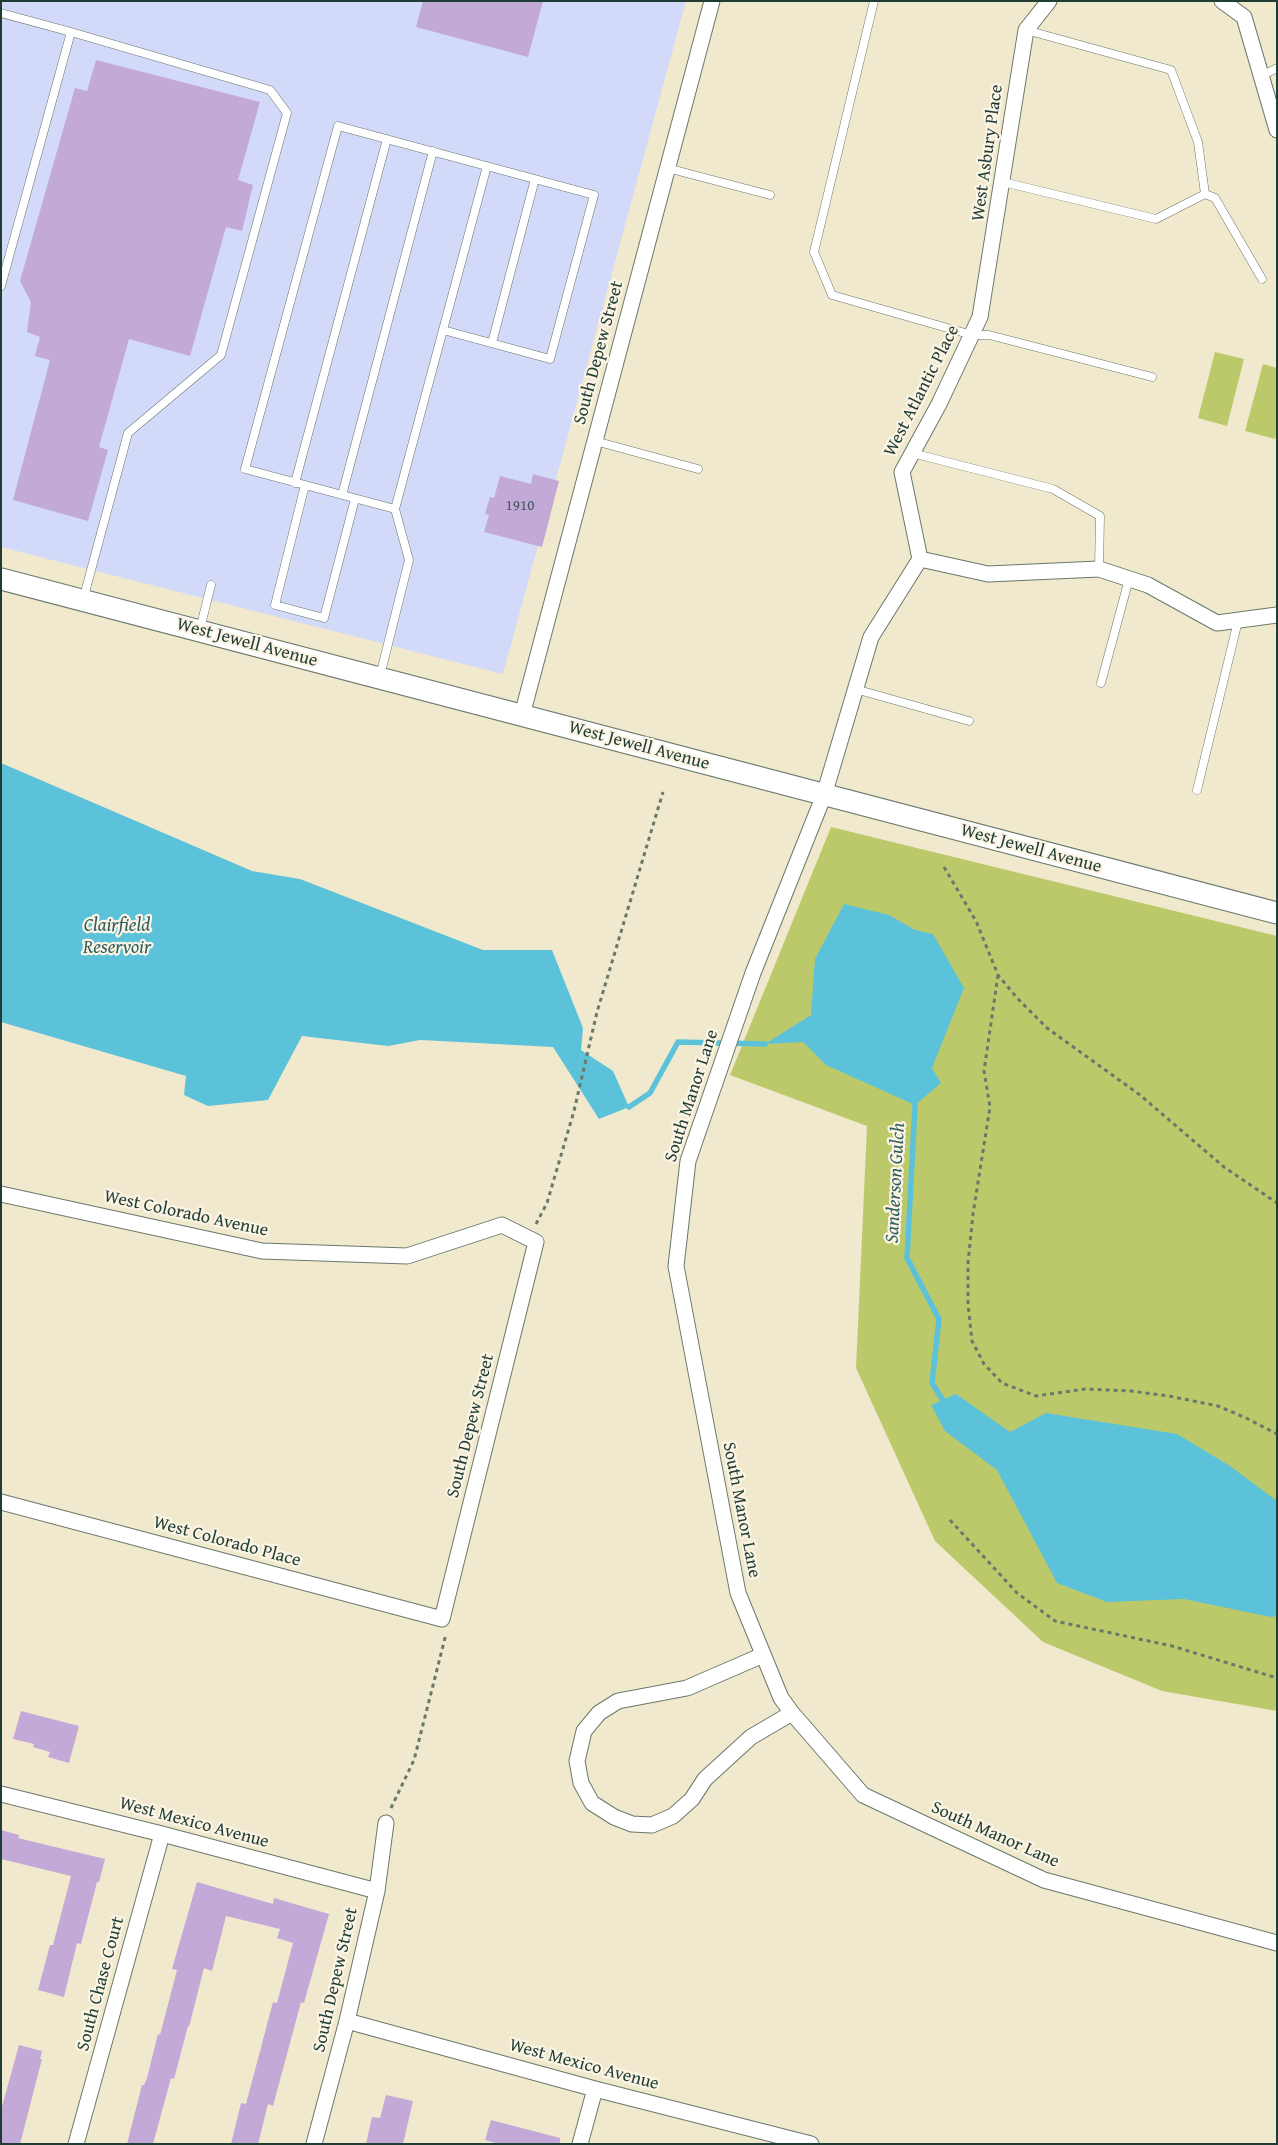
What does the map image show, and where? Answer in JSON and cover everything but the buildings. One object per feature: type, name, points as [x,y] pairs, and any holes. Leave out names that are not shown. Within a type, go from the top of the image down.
[{"type":"main road","name":"West Jewell Avenue","points":[[1,579],[1277,913]]},
{"type":"street","name":"South Depew Street","points":[[522,715],[712,1]]},
{"type":"street","name":"West Asbury Place","points":[[980,317],[1026,30],[1049,1]]},
{"type":"street","points":[[1222,1],[1244,17],[1277,130]]},
{"type":"street","name":"West Atlantic Place","points":[[920,559],[902,472],[939,404],[980,317]]},
{"type":"street","points":[[920,559],[988,574],[1099,569],[1148,585],[1217,623],[1277,615]]},
{"type":"street","name":"South Manor Lane","points":[[920,559],[871,637],[824,795],[747,992],[688,1161],[676,1266],[738,1593],[781,1698],[863,1795],[1044,1880],[1277,1943]]},
{"type":"street","name":"West Colorado Avenue","points":[[1,1194],[262,1251],[407,1256],[502,1225],[532,1240]]},
{"type":"street","name":"South Depew Street","points":[[442,1619],[532,1240]]},
{"type":"street","name":"West Colorado Place","points":[[1,1502],[442,1619]]},
{"type":"street","points":[[763,1655],[688,1688],[618,1702],[599,1713],[584,1731],[577,1761],[581,1783],[592,1803],[614,1817],[632,1824],[652,1825],[673,1816],[692,1800],[705,1779],[751,1737],[792,1713]]},
{"type":"street","name":"West Mexico Avenue","points":[[1,1794],[377,1891]]},
{"type":"street","name":"South Depew Street","points":[[314,2144],[347,2021],[377,1891],[386,1823]]},
{"type":"street","name":"South Chase Court","points":[[76,2144],[162,1834]]},
{"type":"street","name":"West Mexico Avenue","points":[[347,2021],[811,2144]]},
{"type":"street","points":[[580,2144],[595,2088]]},
{"type":"lane","points":[[874,1],[814,252],[832,295],[972,335],[989,335],[1152,377]]},
{"type":"lane","points":[[1,13],[270,90],[287,112],[221,355],[128,433],[83,601]]},
{"type":"lane","points":[[1026,30],[1172,70],[1198,142],[1205,194]]},
{"type":"lane","points":[[1,286],[71,32]]},
{"type":"lane","points":[[1261,76],[1277,68]]},
{"type":"lane","points":[[395,510],[246,469],[338,126],[594,195],[550,359],[443,330]]},
{"type":"lane","points":[[295,483],[387,139]]},
{"type":"lane","points":[[342,496],[433,151]]},
{"type":"lane","points":[[379,678],[409,560],[395,510],[487,166]]},
{"type":"lane","points":[[667,168],[770,195]]},
{"type":"lane","points":[[492,343],[535,179]]},
{"type":"lane","points":[[1003,182],[1156,219],[1205,194],[1215,198],[1262,279]]},
{"type":"lane","points":[[595,441],[698,469]]},
{"type":"lane","points":[[912,454],[1053,489],[1100,516],[1099,569]]},
{"type":"lane","points":[[305,486],[275,605],[308,614],[324,618],[355,499]]},
{"type":"lane","points":[[1101,683],[1128,579]]},
{"type":"lane","points":[[199,631],[211,584]]},
{"type":"lane","points":[[1197,790],[1238,621]]},
{"type":"lane","points":[[855,689],[969,722]]},
{"type":"path","points":[[532,1240],[547,1203],[574,1111],[597,1012],[663,792]]},
{"type":"path","points":[[944,867],[976,920],[998,975],[1047,1028],[1140,1095],[1224,1167],[1277,1203]]},
{"type":"path","points":[[998,975],[984,1071],[990,1107],[973,1214],[968,1263],[968,1304],[972,1341],[984,1364],[1002,1383],[1036,1396],[1085,1389],[1169,1396],[1218,1406],[1277,1434]]},
{"type":"path","points":[[950,1520],[1017,1593],[1055,1621],[1172,1646],[1277,1678]]},
{"type":"path","points":[[386,1823],[392,1803],[414,1760],[446,1632],[442,1619]]},
{"type":"shaded area","points":[[1,1],[686,1],[503,674],[1,547]]},
{"type":"green space","points":[[1215,352],[1244,359],[1227,426],[1198,418]]},
{"type":"green space","points":[[1263,364],[1277,368],[1277,431],[1275,439],[1245,431]]},
{"type":"green space","points":[[831,827],[1277,936],[1277,1711],[1162,1691],[1043,1642],[935,1541],[856,1368],[867,1126],[730,1075]]},
{"type":"water","name":"Clairfield Reservoir","points":[[1,763],[252,871],[300,879],[483,950],[552,950],[583,1028],[581,1050],[613,1071],[629,1107],[599,1119],[553,1047],[420,1040],[388,1046],[302,1036],[268,1100],[208,1106],[184,1095],[186,1076],[1,1022]]},
{"type":"water","points":[[844,904],[889,915],[915,930],[933,934],[964,988],[932,1068],[941,1083],[915,1105],[826,1065],[803,1042],[765,1044],[811,1015],[815,959]]},
{"type":"water","points":[[956,1394],[1010,1432],[1046,1413],[1177,1434],[1230,1466],[1277,1501],[1277,1616],[1271,1617],[1184,1599],[1107,1602],[1057,1583],[997,1470],[945,1431],[931,1405]]},
{"type":"waterway","name":"Sanderson Gulch","points":[[629,1107],[650,1093],[678,1042],[765,1044]]},
{"type":"waterway","name":"Sanderson Gulch","points":[[915,1105],[907,1258],[939,1319],[932,1383],[944,1402]]}]
